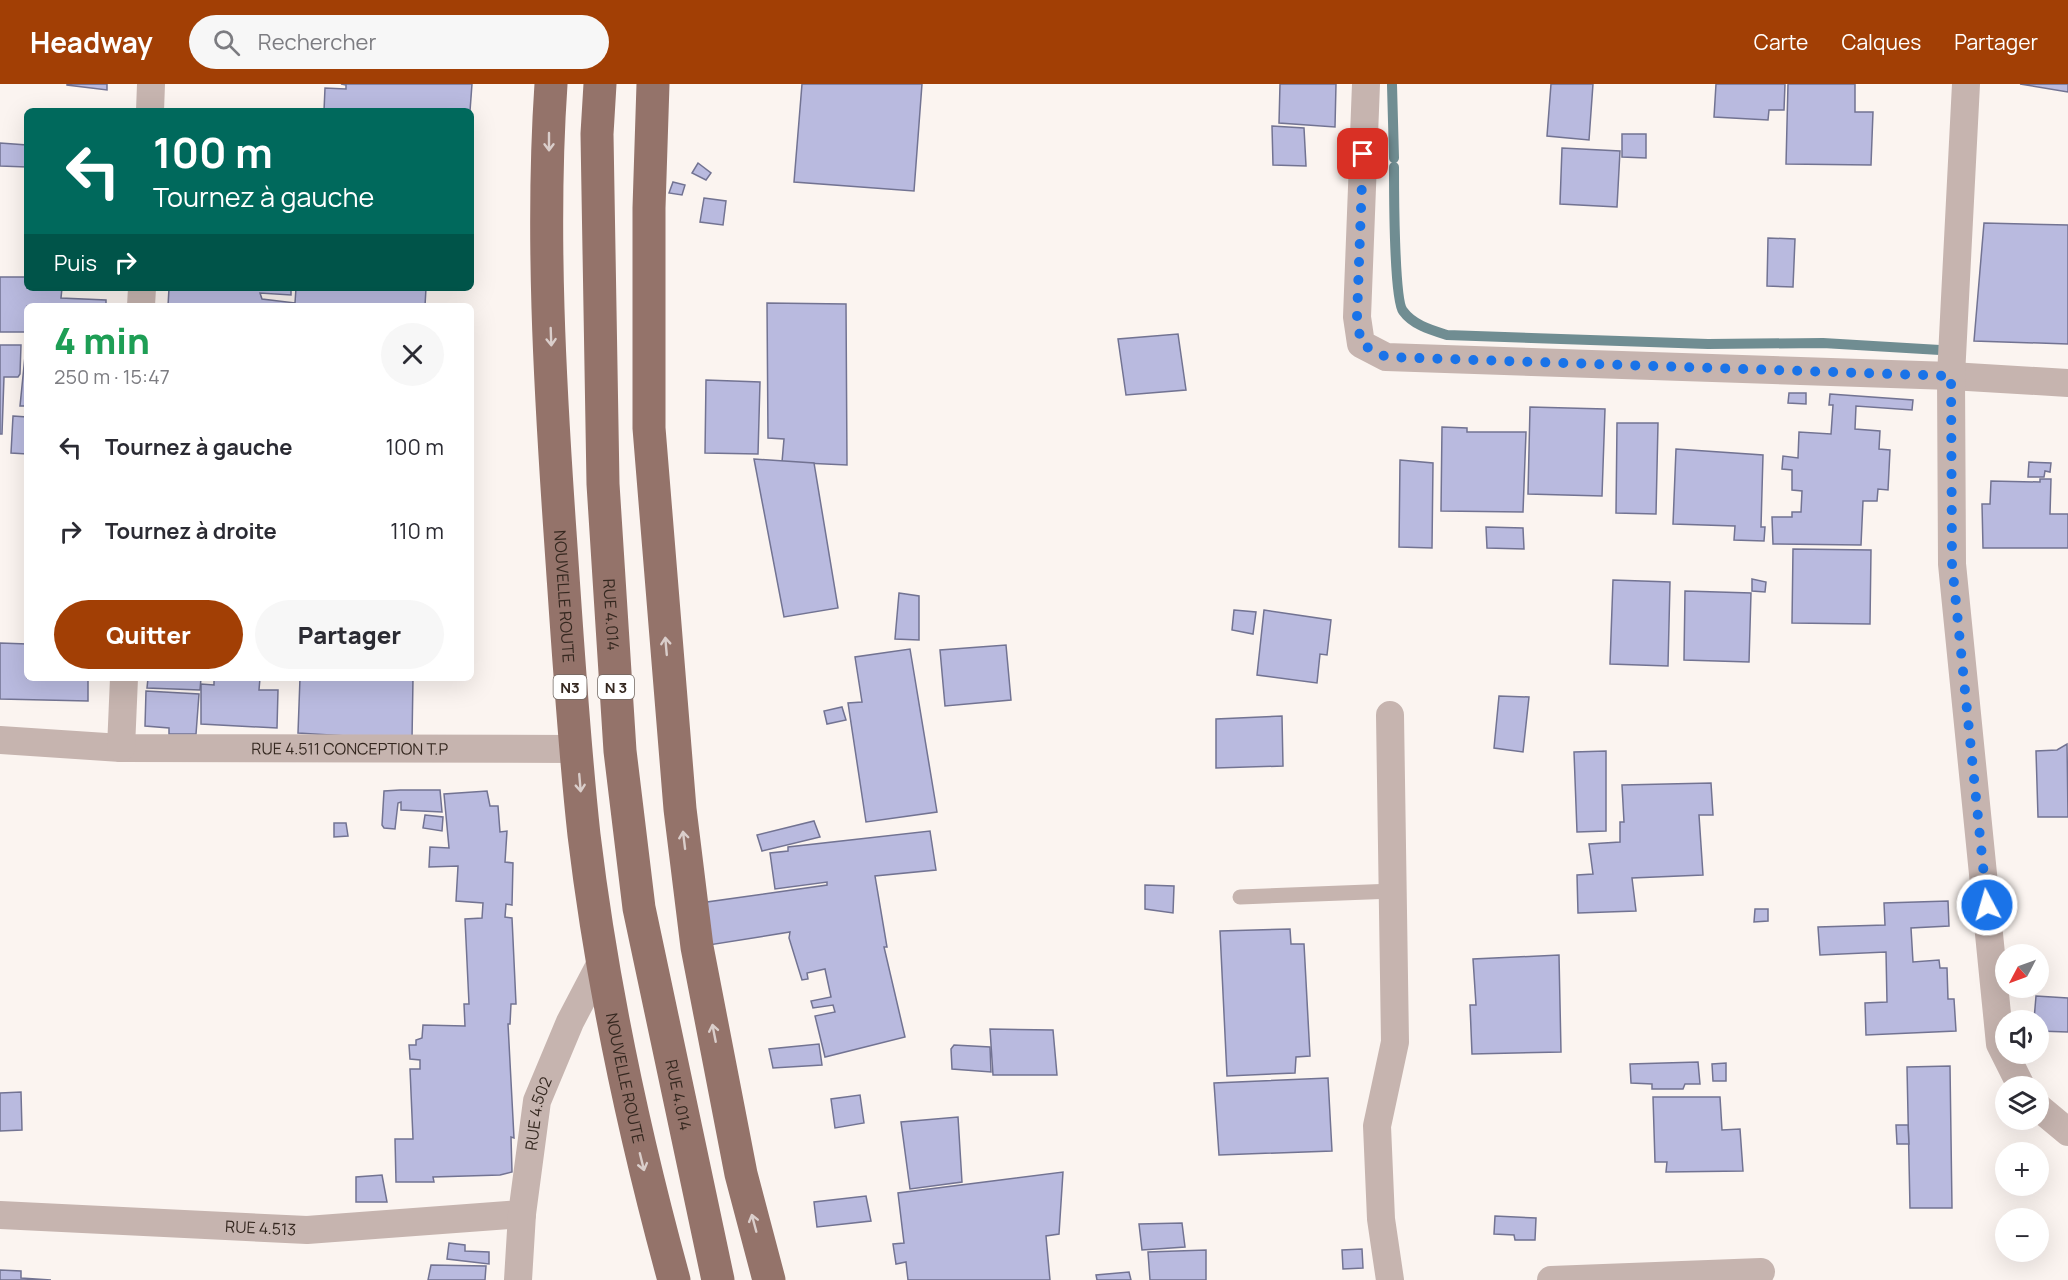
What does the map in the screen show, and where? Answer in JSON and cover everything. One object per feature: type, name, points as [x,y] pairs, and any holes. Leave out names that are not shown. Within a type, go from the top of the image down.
[{"type":"highway","name":"NOUVELLE ROUTE","points":[[552,84],[549,263],[555,452],[584,836],[603,959],[641,1159],[674,1280]]},
{"type":"highway","name":"RUE 4.014","points":[[600,84],[597,134],[603,484],[620,751],[639,908],[718,1280]]},
{"type":"highway","points":[[653,84],[649,208],[649,428],[680,809],[699,958],[741,1174],[769,1280]]},
{"type":"street","points":[[150,108],[151,84]]},
{"type":"street","points":[[1366,84],[1357,317],[1361,344],[1386,357],[2068,382]]},
{"type":"street","points":[[1966,84],[1951,376],[1952,564],[2000,1044],[2016,1076]]},
{"type":"street","points":[[121,748],[124,681]]},
{"type":"street","points":[[1390,715],[1395,1042],[1377,1126],[1381,1219],[1390,1280]]},
{"type":"street","name":"RUE 4.511 CONCEPTION T.P","points":[[0,740],[121,748],[576,748]]},
{"type":"street","name":"RUE 4.502","points":[[518,1280],[522,1215],[537,1101],[570,1022],[603,959]]},
{"type":"street","points":[[2049,1116],[2068,1132]]},
{"type":"street","name":"RUE 4.513","points":[[0,1215],[307,1230],[522,1215]]},
{"type":"street","points":[[1551,1280],[1761,1272]]},
{"type":"lane","points":[[1240,897],[1394,891]]},
{"type":"building","points":[[107,84],[107,90],[67,85]]},
{"type":"building","points":[[341,84],[472,84],[470,108],[324,108],[325,88],[346,89],[346,85]]},
{"type":"building","points":[[802,84],[922,84],[914,191],[794,182]]},
{"type":"building","points":[[1280,84],[1336,84],[1335,127],[1279,123]]},
{"type":"building","points":[[1551,84],[1593,84],[1589,140],[1547,136]]},
{"type":"building","points":[[1716,84],[1785,84],[1784,110],[1769,110],[1768,120],[1714,117]]},
{"type":"building","points":[[1788,84],[1855,84],[1855,112],[1873,112],[1871,165],[1786,164]]},
{"type":"building","points":[[2020,84],[2068,84],[2068,92]]},
{"type":"building","points":[[1272,126],[1304,128],[1306,166],[1273,165]]},
{"type":"building","points":[[1622,134],[1646,134],[1646,158],[1622,157]]},
{"type":"building","points":[[0,143],[24,145],[24,167],[0,166]]},
{"type":"building","points":[[1562,148],[1620,151],[1617,207],[1560,204]]},
{"type":"building","points":[[698,163],[711,173],[706,180],[692,173]]},
{"type":"building","points":[[673,182],[685,185],[682,195],[669,193]]},
{"type":"building","points":[[704,198],[726,201],[723,225],[700,222]]},
{"type":"building","points":[[1984,223],[2068,225],[2068,344],[1974,341]]},
{"type":"building","points":[[1768,238],[1795,239],[1793,287],[1767,286]]},
{"type":"building","points":[[0,277],[24,277],[24,291],[62,291],[61,298],[106,300],[106,303],[24,303],[24,332],[0,332]]},
{"type":"building","points":[[169,291],[291,291],[291,295],[260,293],[262,299],[295,303],[168,303]]},
{"type":"building","points":[[296,291],[426,291],[425,303],[295,303]]},
{"type":"building","points":[[767,303],[846,304],[847,465],[782,462],[784,439],[768,438]]},
{"type":"building","points":[[1178,334],[1186,390],[1126,395],[1118,339]]},
{"type":"building","points":[[0,345],[21,345],[20,374],[18,377],[4,377],[2,434],[0,434]]},
{"type":"building","points":[[24,366],[24,406],[20,406]]},
{"type":"building","points":[[706,380],[760,382],[758,454],[705,453]]},
{"type":"building","points":[[1789,393],[1806,393],[1806,404],[1788,403]]},
{"type":"building","points":[[1830,394],[1913,400],[1912,410],[1856,406],[1855,429],[1880,431],[1879,449],[1890,450],[1888,490],[1878,489],[1877,501],[1863,501],[1861,545],[1773,544],[1772,517],[1792,517],[1792,512],[1801,512],[1802,491],[1792,490],[1792,470],[1782,469],[1783,456],[1798,458],[1799,432],[1831,434],[1833,405],[1829,405]]},
{"type":"building","points":[[1530,407],[1605,409],[1602,496],[1528,494]]},
{"type":"building","points":[[13,416],[24,417],[24,454],[11,453]]},
{"type":"building","points":[[1617,423],[1658,423],[1656,514],[1616,513]]},
{"type":"building","points":[[1442,427],[1467,428],[1467,432],[1526,432],[1523,512],[1441,511]]},
{"type":"building","points":[[1676,449],[1763,455],[1761,527],[1765,527],[1764,541],[1734,540],[1735,526],[1673,524]]},
{"type":"building","points":[[754,459],[814,463],[838,608],[784,617]]},
{"type":"building","points":[[1400,460],[1433,463],[1432,548],[1399,547]]},
{"type":"building","points":[[2029,462],[2051,463],[2050,472],[2045,471],[2044,477],[2028,477]]},
{"type":"building","points":[[2040,479],[2051,479],[2050,514],[2068,514],[2068,548],[1983,548],[1982,504],[1990,504],[1991,481],[2040,482]]},
{"type":"building","points":[[1486,527],[1523,528],[1524,549],[1487,548]]},
{"type":"building","points":[[1793,549],[1871,550],[1870,624],[1792,623]]},
{"type":"building","points":[[1752,579],[1766,582],[1765,592],[1752,591]]},
{"type":"building","points":[[1613,580],[1670,582],[1668,666],[1610,664]]},
{"type":"building","points":[[1685,591],[1751,593],[1749,662],[1684,660]]},
{"type":"building","points":[[899,593],[919,596],[919,640],[895,639]]},
{"type":"building","points":[[1234,610],[1256,612],[1253,634],[1232,630]]},
{"type":"building","points":[[1264,610],[1331,620],[1327,655],[1320,654],[1317,683],[1257,675]]},
{"type":"building","points":[[0,643],[24,644],[24,681],[88,681],[88,701],[0,699]]},
{"type":"building","points":[[1006,645],[1011,700],[945,706],[940,650]]},
{"type":"building","points":[[910,649],[937,812],[866,822],[848,703],[862,702],[855,657]]},
{"type":"building","points":[[148,681],[201,681],[200,690],[147,688]]},
{"type":"building","points":[[214,681],[260,681],[259,690],[278,690],[277,728],[201,724],[201,684],[214,685]]},
{"type":"building","points":[[300,681],[413,681],[412,740],[298,733]]},
{"type":"building","points":[[146,691],[199,694],[196,734],[169,734],[169,728],[145,726]]},
{"type":"building","points":[[1499,696],[1529,697],[1523,752],[1494,748]]},
{"type":"building","points":[[842,707],[846,720],[827,724],[824,711]]},
{"type":"building","points":[[1282,716],[1283,766],[1216,768],[1216,719]]},
{"type":"building","points":[[2067,744],[2068,817],[2038,817],[2036,751],[2057,750]]},
{"type":"building","points":[[1606,751],[1606,831],[1577,832],[1574,752]]},
{"type":"building","points":[[1711,783],[1713,815],[1699,815],[1703,875],[1632,878],[1636,911],[1578,913],[1577,875],[1593,874],[1589,844],[1620,842],[1620,822],[1624,822],[1622,785]]},
{"type":"building","points":[[440,790],[442,812],[401,810],[401,802],[398,803],[395,829],[384,828],[382,825],[384,791]]},
{"type":"building","points":[[487,791],[490,806],[498,806],[500,832],[507,831],[505,862],[513,863],[512,905],[506,904],[505,917],[512,918],[516,1004],[511,1004],[510,1024],[508,1024],[514,1138],[511,1137],[512,1172],[500,1175],[433,1177],[434,1182],[396,1182],[395,1139],[413,1139],[410,1069],[420,1069],[420,1060],[410,1059],[409,1045],[416,1045],[416,1040],[422,1038],[423,1025],[465,1026],[464,1004],[469,1004],[465,919],[482,918],[483,903],[456,901],[458,866],[429,867],[430,847],[449,848],[444,794]]},
{"type":"building","points":[[425,815],[443,817],[442,831],[423,828]]},
{"type":"building","points":[[814,821],[820,837],[762,851],[757,835]]},
{"type":"building","points":[[334,823],[346,823],[348,836],[334,837]]},
{"type":"building","points":[[930,831],[936,870],[875,876],[887,947],[884,947],[905,1037],[825,1057],[815,1016],[835,1012],[833,1005],[813,1008],[811,1001],[831,997],[825,969],[807,973],[808,979],[802,980],[789,938],[790,932],[709,945],[700,903],[827,885],[827,882],[775,889],[770,853],[788,851],[788,847]]},
{"type":"building","points":[[1145,885],[1174,886],[1173,913],[1145,909]]},
{"type":"building","points":[[1948,901],[1949,926],[1911,928],[1913,962],[1939,960],[1940,968],[1947,968],[1948,999],[1954,999],[1956,1031],[1866,1035],[1865,1003],[1887,1002],[1886,952],[1820,955],[1818,927],[1885,925],[1884,903]]},
{"type":"building","points":[[1755,909],[1768,909],[1768,921],[1754,922]]},
{"type":"building","points":[[1290,929],[1291,944],[1304,944],[1310,1056],[1296,1057],[1295,1073],[1227,1076],[1220,931]]},
{"type":"building","points":[[1559,955],[1561,1052],[1472,1054],[1470,1005],[1476,1005],[1473,959]]},
{"type":"building","points":[[2036,998],[2068,998],[2068,1032],[2049,1031],[2049,1010],[2035,1010]]},
{"type":"building","points":[[990,1029],[1053,1030],[1057,1075],[993,1075]]},
{"type":"building","points":[[819,1044],[822,1065],[773,1068],[769,1049]]},
{"type":"building","points":[[954,1045],[990,1047],[991,1072],[952,1069],[951,1049]]},
{"type":"building","points":[[1698,1062],[1700,1084],[1685,1084],[1683,1089],[1652,1089],[1652,1084],[1631,1083],[1630,1064]]},
{"type":"building","points":[[1726,1063],[1726,1081],[1713,1081],[1712,1064]]},
{"type":"building","points":[[1950,1066],[1952,1208],[1910,1208],[1907,1067]]},
{"type":"building","points":[[1328,1078],[1332,1151],[1219,1155],[1214,1083]]},
{"type":"building","points":[[21,1092],[22,1130],[0,1131],[0,1093]]},
{"type":"building","points":[[860,1095],[864,1123],[835,1128],[831,1099]]},
{"type":"building","points":[[1653,1097],[1720,1097],[1722,1130],[1740,1129],[1743,1171],[1666,1172],[1667,1162],[1655,1162]]},
{"type":"building","points":[[958,1117],[962,1182],[910,1189],[901,1122]]},
{"type":"building","points":[[1896,1125],[1908,1125],[1909,1144],[1897,1144]]},
{"type":"building","points":[[1063,1172],[1059,1234],[1046,1236],[1050,1280],[908,1280],[906,1262],[896,1264],[893,1244],[904,1243],[898,1193]]},
{"type":"building","points":[[382,1175],[387,1202],[356,1202],[356,1177]]},
{"type":"building","points":[[866,1196],[871,1221],[817,1227],[814,1202]]},
{"type":"building","points":[[1495,1216],[1536,1218],[1535,1240],[1515,1240],[1514,1235],[1494,1234]]},
{"type":"building","points":[[1182,1223],[1185,1247],[1142,1250],[1139,1224]]},
{"type":"building","points":[[449,1243],[465,1245],[465,1251],[489,1252],[489,1264],[447,1259]]},
{"type":"building","points":[[1362,1249],[1363,1268],[1343,1269],[1342,1250]]},
{"type":"building","points":[[1206,1250],[1206,1280],[1150,1280],[1148,1252]]},
{"type":"building","points":[[431,1265],[486,1266],[485,1280],[428,1280]]},
{"type":"building","points":[[0,1270],[21,1271],[21,1278],[51,1280],[0,1280]]},
{"type":"building","points":[[1129,1272],[1131,1280],[1097,1280],[1096,1275]]},
{"type":"waterway","points":[[1392,85],[1394,158]]},
{"type":"waterway","points":[[1394,167],[1395,242],[1400,302],[1407,316],[1435,331],[1447,335],[1708,344],[1823,343],[1940,350]]},
{"type":"route","points":[[1363,154],[1357,317],[1361,344],[1386,357],[1951,376],[1952,564],[1987,905]]}]
